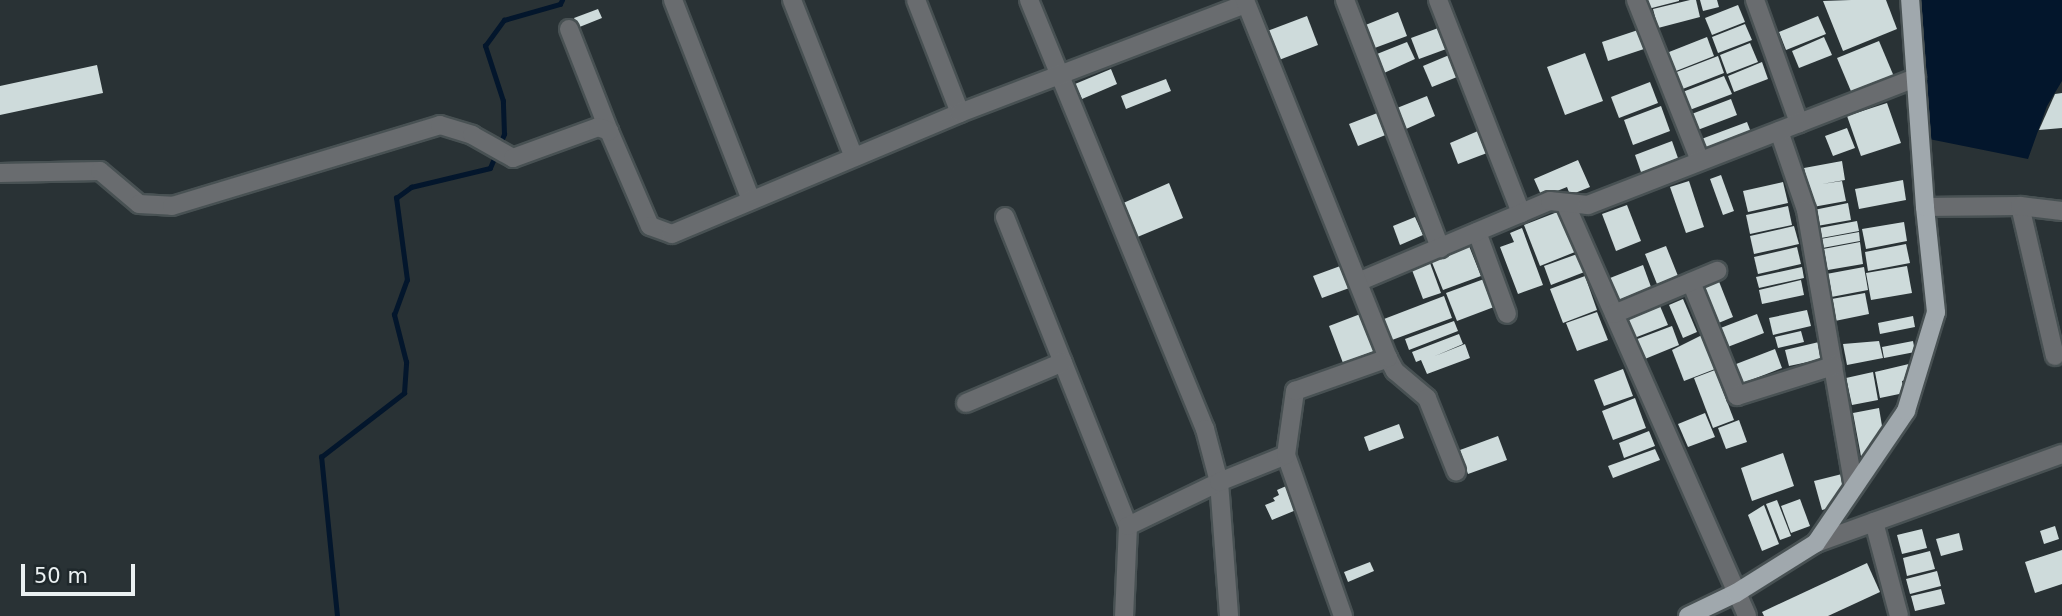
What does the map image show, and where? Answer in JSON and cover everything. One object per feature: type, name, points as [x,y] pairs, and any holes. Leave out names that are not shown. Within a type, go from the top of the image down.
[{"type":"main road","points":[[1688,616],[1736,593],[1816,543],[1906,411],[1936,312],[1925,207],[1910,0]]},
{"type":"street","points":[[673,0],[751,200]]},
{"type":"street","points":[[792,0],[854,157]]},
{"type":"street","points":[[916,0],[960,113]]},
{"type":"street","points":[[1029,0],[1205,429],[1219,482],[1229,616]]},
{"type":"street","points":[[1345,0],[1440,248]]},
{"type":"street","points":[[1438,0],[1521,213]]},
{"type":"street","points":[[1636,0],[1700,161]]},
{"type":"street","points":[[1755,0],[1799,123]]},
{"type":"street","points":[[569,29],[650,226],[672,234],[960,113],[1246,2],[1388,358],[1395,371],[1427,398],[1456,471]]},
{"type":"street","points":[[1358,282],[1550,201],[1588,205],[1916,78]]},
{"type":"street","points":[[0,173],[100,171],[139,204],[172,206],[440,125],[486,142],[513,158],[551,147],[598,127],[609,131]]},
{"type":"street","points":[[1779,131],[1806,210],[1854,487]]},
{"type":"street","points":[[1565,202],[1747,616]]},
{"type":"street","points":[[2020,206],[2055,356]]},
{"type":"street","points":[[1925,207],[2020,206],[2062,211]]},
{"type":"street","points":[[1005,217],[1128,526],[1124,616]]},
{"type":"street","points":[[1476,232],[1507,314]]},
{"type":"street","points":[[1614,314],[1717,271]]},
{"type":"street","points":[[1691,282],[1737,396],[1833,366]]},
{"type":"street","points":[[1343,616],[1286,455],[1295,391],[1388,358]]},
{"type":"street","points":[[966,403],[1063,362]]},
{"type":"street","points":[[1816,543],[2062,454]]},
{"type":"street","points":[[1128,526],[1219,482],[1286,455]]},
{"type":"street","points":[[1874,522],[1899,616]]},
{"type":"water","points":[[1918,0],[2062,0],[2062,81],[2047,106],[2028,159],[1929,139]]},
{"type":"building","points":[[1646,0],[1679,0],[1679,1],[1648,9]]},
{"type":"building","points":[[1696,0],[1700,17],[1658,28],[1653,9]]},
{"type":"building","points":[[1700,0],[1717,0],[1719,7],[1703,11]]},
{"type":"building","points":[[1886,0],[1897,29],[1843,51],[1823,1]]},
{"type":"building","points":[[1738,5],[1745,22],[1712,35],[1705,18]]},
{"type":"building","points":[[598,9],[602,18],[577,28],[574,18]]},
{"type":"building","points":[[1398,12],[1407,36],[1372,49],[1363,26]]},
{"type":"building","points":[[1307,16],[1318,45],[1279,60],[1267,31]]},
{"type":"building","points":[[1818,16],[1826,34],[1786,50],[1779,32]]},
{"type":"building","points":[[1745,24],[1752,40],[1718,53],[1712,37]]},
{"type":"building","points":[[1441,27],[1449,48],[1419,59],[1411,38]]},
{"type":"building","points":[[1638,30],[1644,49],[1608,61],[1602,42]]},
{"type":"building","points":[[1707,37],[1714,56],[1671,73],[1664,54]]},
{"type":"building","points":[[1824,37],[1832,55],[1799,68],[1792,51]]},
{"type":"building","points":[[1879,41],[1895,79],[1853,96],[1837,58]]},
{"type":"building","points":[[1407,42],[1415,59],[1384,73],[1377,54]]},
{"type":"building","points":[[1750,43],[1758,62],[1727,74],[1720,55]]},
{"type":"building","points":[[1454,53],[1462,75],[1432,87],[1423,66]]},
{"type":"building","points":[[1585,53],[1603,101],[1565,115],[1547,67]]},
{"type":"building","points":[[1718,56],[1724,73],[1680,90],[1674,73]]},
{"type":"building","points":[[1762,62],[1768,79],[1734,92],[1728,76]]},
{"type":"building","points":[[97,65],[103,93],[0,115],[0,86]]},
{"type":"building","points":[[1111,69],[1117,84],[1082,99],[1075,84]]},
{"type":"building","points":[[1724,76],[1732,94],[1687,111],[1680,93]]},
{"type":"building","points":[[1166,79],[1171,91],[1126,109],[1121,96]]},
{"type":"building","points":[[1650,82],[1658,103],[1619,118],[1611,97]]},
{"type":"building","points":[[2062,93],[2062,128],[2039,130],[2055,94]]},
{"type":"building","points":[[1427,96],[1435,116],[1406,129],[1397,108]]},
{"type":"building","points":[[1731,99],[1737,115],[1695,131],[1689,115]]},
{"type":"building","points":[[1887,103],[1901,143],[1861,156],[1847,116]]},
{"type":"building","points":[[1661,106],[1670,131],[1633,145],[1624,120]]},
{"type":"building","points":[[1380,112],[1388,134],[1358,146],[1349,124]]},
{"type":"building","points":[[1747,122],[1752,135],[1701,154],[1696,141]]},
{"type":"building","points":[[1847,128],[1855,148],[1833,156],[1825,136]]},
{"type":"building","points":[[1478,131],[1487,153],[1458,164],[1450,143]]},
{"type":"building","points":[[1672,141],[1679,161],[1642,175],[1635,155]]},
{"type":"building","points":[[1578,160],[1590,187],[1570,195],[1567,187],[1542,197],[1534,179]]},
{"type":"building","points":[[1842,161],[1845,180],[1822,184],[1842,181],[1846,201],[1813,207],[1804,168]]},
{"type":"building","points":[[1721,175],[1734,211],[1723,215],[1710,179]]},
{"type":"building","points":[[1903,180],[1906,200],[1859,209],[1855,189]]},
{"type":"building","points":[[1689,181],[1704,227],[1686,233],[1670,187]]},
{"type":"building","points":[[1783,182],[1788,203],[1748,212],[1743,191]]},
{"type":"building","points":[[1169,183],[1183,218],[1135,238],[1121,204]]},
{"type":"building","points":[[1848,203],[1851,220],[1817,226],[1814,210]]},
{"type":"building","points":[[1627,205],[1641,241],[1616,251],[1602,214]]},
{"type":"building","points":[[1788,206],[1792,225],[1750,234],[1746,215]]},
{"type":"building","points":[[1560,211],[1575,252],[1540,266],[1524,225]]},
{"type":"building","points":[[1415,217],[1423,235],[1400,245],[1393,226]]},
{"type":"building","points":[[1857,221],[1859,231],[1816,239],[1814,229]]},
{"type":"building","points":[[1904,222],[1907,241],[1866,249],[1862,229]]},
{"type":"building","points":[[1794,226],[1799,244],[1754,254],[1750,236]]},
{"type":"building","points":[[1522,228],[1543,285],[1518,294],[1500,247],[1514,242],[1510,233]]},
{"type":"building","points":[[1859,232],[1860,241],[1817,249],[1815,240]]},
{"type":"building","points":[[1860,242],[1863,264],[1822,271],[1818,250]]},
{"type":"building","points":[[1906,244],[1910,263],[1868,271],[1865,252]]},
{"type":"building","points":[[1469,246],[1481,276],[1443,290],[1431,260]]},
{"type":"building","points":[[1666,246],[1678,276],[1657,284],[1645,254]]},
{"type":"building","points":[[1797,247],[1801,264],[1758,274],[1754,257]]},
{"type":"building","points":[[1580,253],[1587,271],[1551,285],[1544,266]]},
{"type":"building","points":[[1430,263],[1441,293],[1423,299],[1412,270]]},
{"type":"building","points":[[1343,265],[1352,287],[1322,298],[1313,276]]},
{"type":"building","points":[[1643,265],[1651,287],[1614,302],[1605,280]]},
{"type":"building","points":[[1907,266],[1912,293],[1871,300],[1866,273]]},
{"type":"building","points":[[1802,267],[1804,278],[1759,288],[1756,277]]},
{"type":"building","points":[[1864,267],[1868,290],[1826,298],[1821,275]]},
{"type":"building","points":[[1585,276],[1597,310],[1563,323],[1550,289]]},
{"type":"building","points":[[1484,279],[1494,307],[1457,321],[1446,293]]},
{"type":"building","points":[[1718,279],[1733,317],[1716,324],[1701,286]]},
{"type":"building","points":[[1801,280],[1804,295],[1762,304],[1759,290]]},
{"type":"building","points":[[1865,293],[1869,314],[1830,322],[1826,300]]},
{"type":"building","points":[[1444,296],[1452,318],[1392,340],[1384,319]]},
{"type":"building","points":[[1683,299],[1697,332],[1683,338],[1669,305]]},
{"type":"building","points":[[1660,306],[1668,325],[1629,340],[1622,320]]},
{"type":"building","points":[[1807,310],[1811,326],[1773,335],[1769,318]]},
{"type":"building","points":[[1597,312],[1608,340],[1577,351],[1566,323]]},
{"type":"building","points":[[1363,313],[1377,350],[1343,363],[1329,326]]},
{"type":"building","points":[[1757,314],[1764,333],[1725,348],[1718,329]]},
{"type":"building","points":[[1913,316],[1915,327],[1880,334],[1878,323]]},
{"type":"building","points":[[1454,321],[1458,331],[1409,350],[1405,339]]},
{"type":"building","points":[[1672,326],[1679,345],[1640,361],[1632,341]]},
{"type":"building","points":[[1801,331],[1804,342],[1778,348],[1775,337]]},
{"type":"building","points":[[1459,334],[1463,344],[1435,356],[1465,344],[1470,358],[1427,374],[1421,360],[1416,362],[1412,352]]},
{"type":"building","points":[[1702,335],[1715,369],[1684,381],[1672,350]]},
{"type":"building","points":[[1879,341],[1883,358],[1847,365],[1843,344]]},
{"type":"building","points":[[1913,341],[1915,352],[1884,358],[1882,347]]},
{"type":"building","points":[[1819,342],[1822,359],[1789,366],[1785,350]]},
{"type":"building","points":[[1775,349],[1782,368],[1738,385],[1731,366]]},
{"type":"building","points":[[1913,363],[1916,378],[1902,381],[1904,393],[1880,398],[1875,372]]},
{"type":"building","points":[[1623,369],[1633,396],[1604,406],[1594,380]]},
{"type":"building","points":[[1715,370],[1734,420],[1713,428],[1694,378]]},
{"type":"building","points":[[1873,372],[1878,400],[1852,405],[1846,378]]},
{"type":"building","points":[[1635,398],[1646,428],[1613,440],[1602,411]]},
{"type":"building","points":[[1879,408],[1884,438],[1863,467],[1853,413]]},
{"type":"building","points":[[1705,413],[1715,437],[1688,447],[1678,424]]},
{"type":"building","points":[[1739,420],[1747,442],[1726,449],[1718,428]]},
{"type":"building","points":[[1399,424],[1404,438],[1369,451],[1364,437]]},
{"type":"building","points":[[1649,431],[1655,446],[1624,458],[1619,443]]},
{"type":"building","points":[[1498,436],[1507,460],[1468,474],[1460,450]]},
{"type":"building","points":[[1655,449],[1660,460],[1613,478],[1608,466]]},
{"type":"building","points":[[1783,453],[1794,486],[1752,501],[1741,468]]},
{"type":"building","points":[[1846,473],[1848,483],[1834,507],[1822,510],[1814,481]]},
{"type":"building","points":[[1291,484],[1301,508],[1272,520],[1265,505],[1275,501],[1273,498],[1279,495],[1277,490]]},
{"type":"building","points":[[1800,499],[1810,526],[1791,533],[1781,506]]},
{"type":"building","points":[[1777,500],[1791,536],[1780,540],[1766,504]]},
{"type":"building","points":[[1764,505],[1779,544],[1762,551],[1748,515]]},
{"type":"building","points":[[2055,526],[2059,539],[2044,544],[2040,531]]},
{"type":"building","points":[[1922,529],[1927,548],[1902,554],[1897,535]]},
{"type":"building","points":[[1959,533],[1963,550],[1941,556],[1936,539]]},
{"type":"building","points":[[2062,550],[2062,584],[2035,593],[2025,562]]},
{"type":"building","points":[[1930,551],[1935,569],[1907,576],[1903,558]]},
{"type":"building","points":[[1370,562],[1374,571],[1348,582],[1344,572]]},
{"type":"building","points":[[1867,563],[1880,592],[1828,616],[1764,616],[1762,612]]},
{"type":"building","points":[[1937,571],[1941,586],[1910,594],[1906,579]]},
{"type":"building","points":[[1941,589],[1945,604],[1915,611],[1911,596]]},
{"type":"waterway","points":[[499,146],[504,134],[503,101],[485,46],[504,20],[560,4],[562,0]]},
{"type":"waterway","points":[[337,616],[321,457],[404,393],[406,362],[394,315],[407,280],[396,198],[411,187],[490,168],[496,154]]}]
